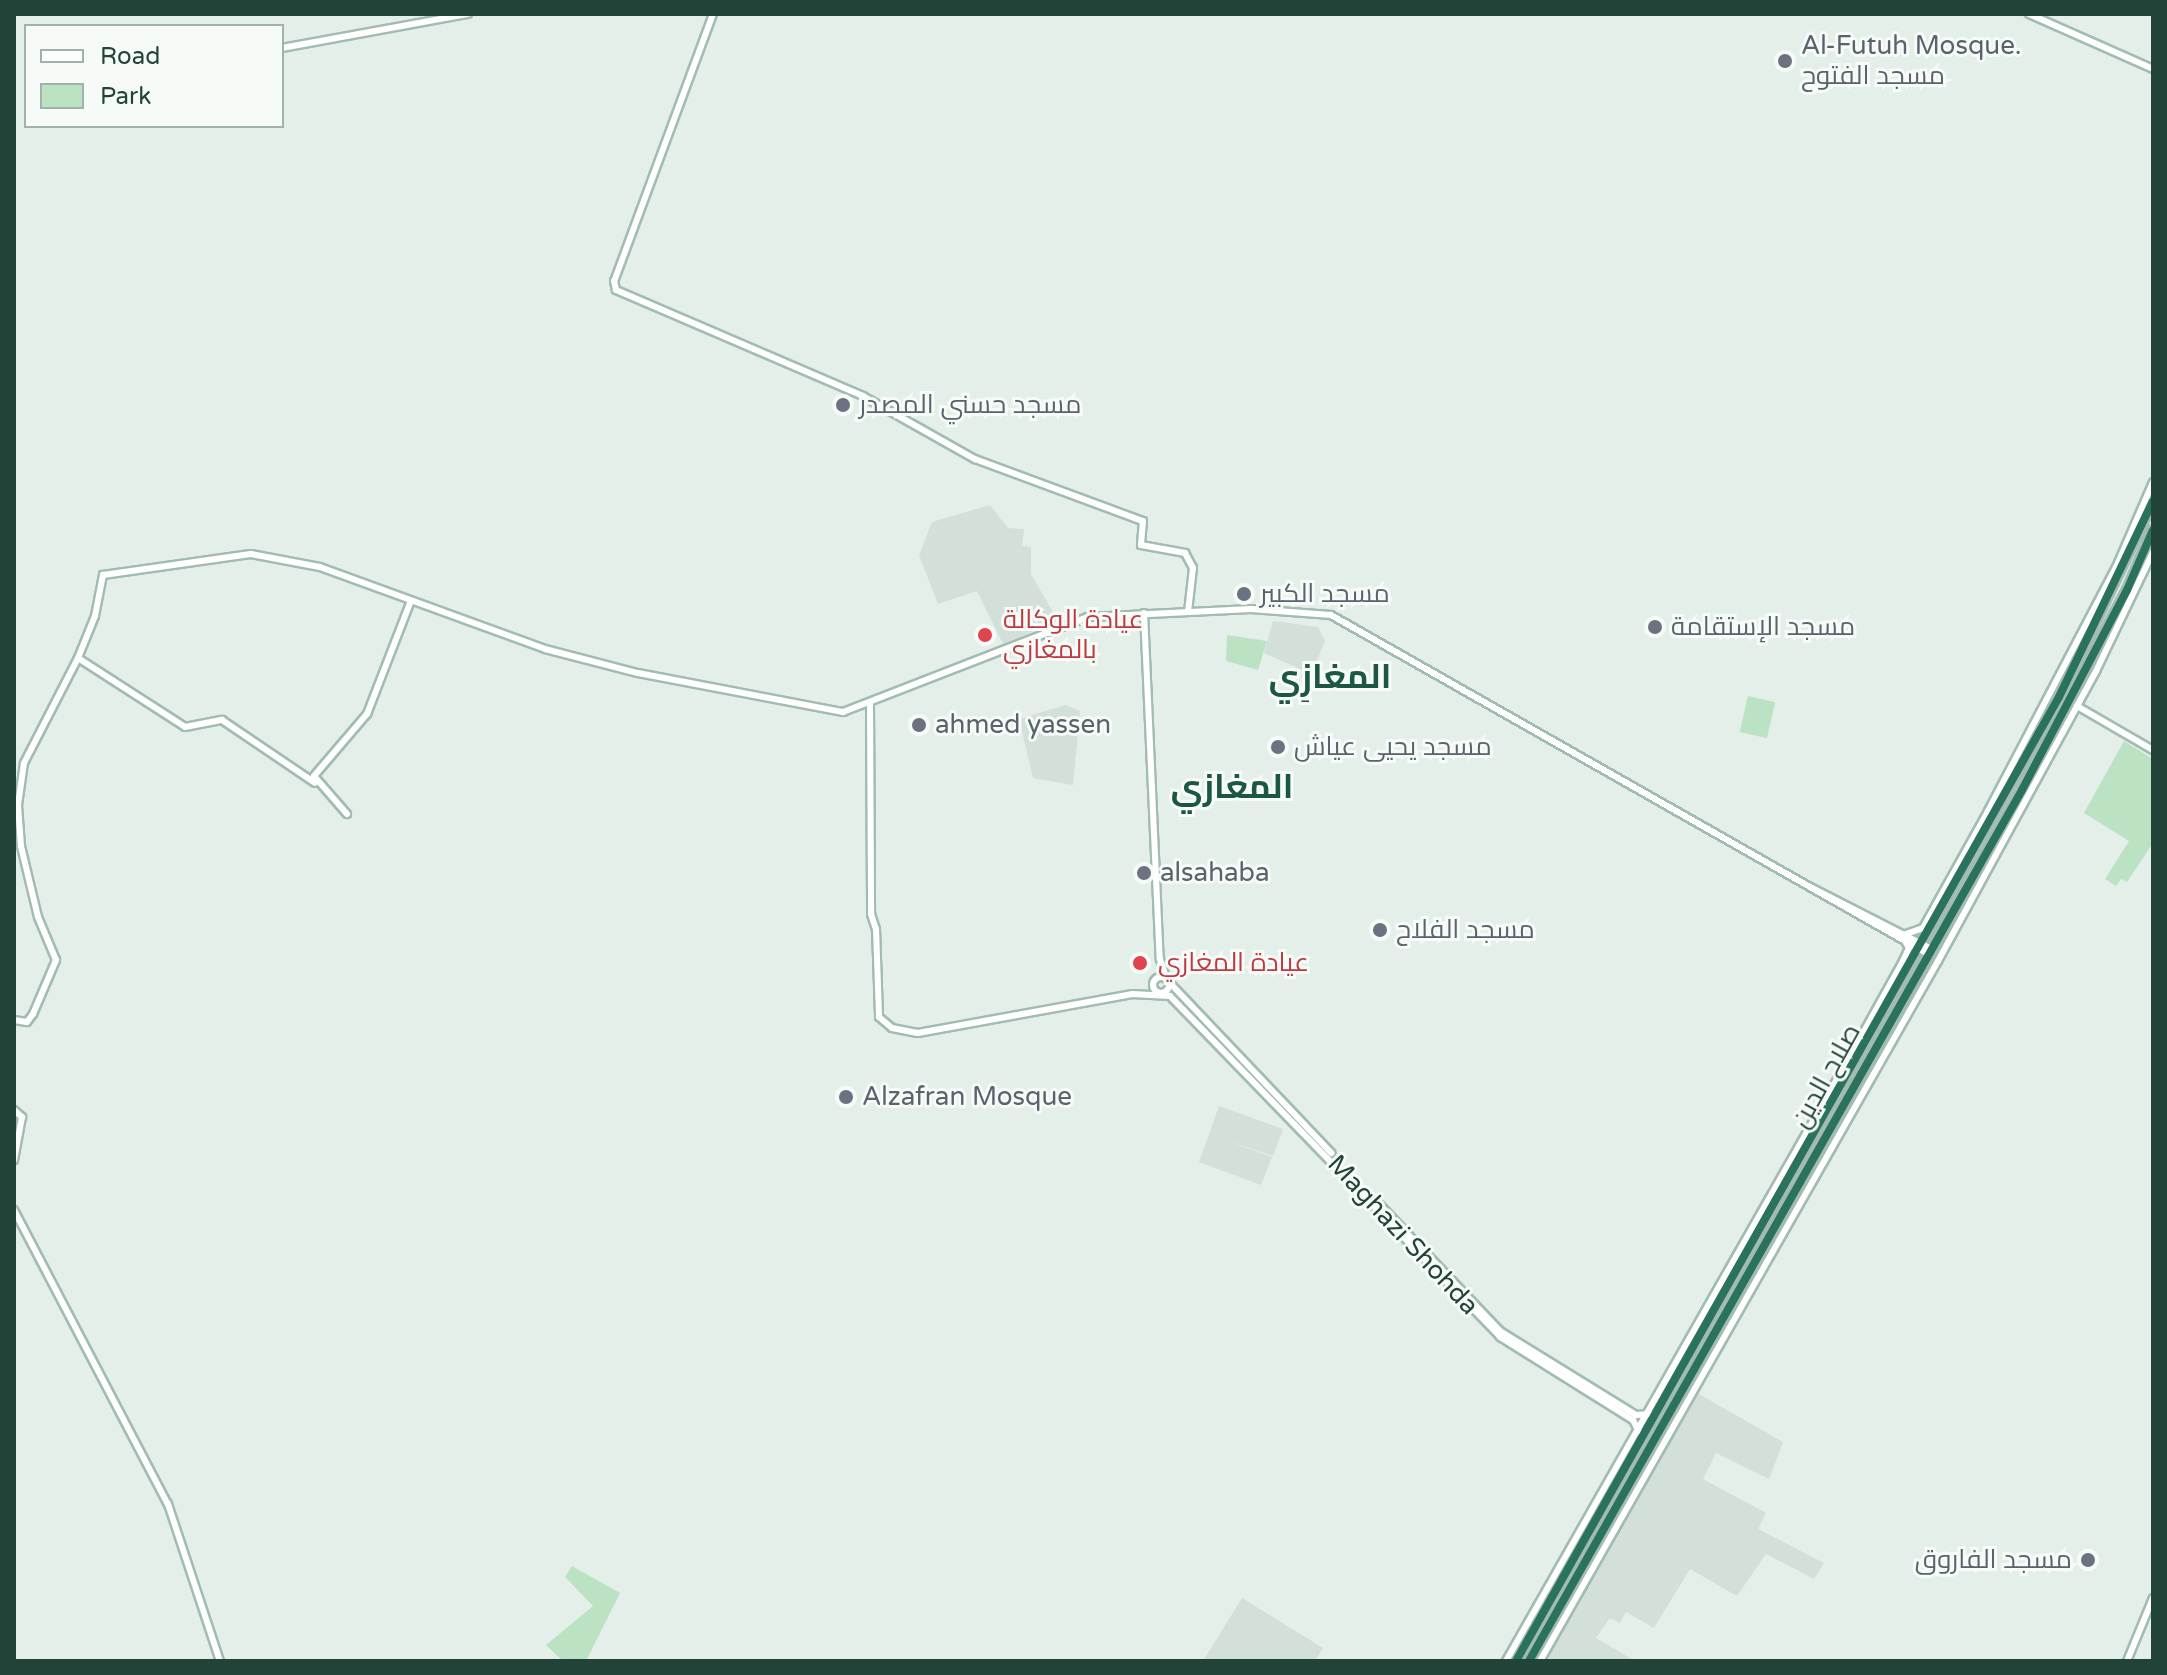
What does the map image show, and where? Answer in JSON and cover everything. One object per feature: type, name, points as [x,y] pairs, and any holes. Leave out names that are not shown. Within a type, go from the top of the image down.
[{"type":"highway","name":"صلاح الدين","points":[[1529,1661],[1848,1097],[1925,949],[1981,830],[2062,692],[2153,501]]},
{"type":"highway","name":"صلاح الدين","points":[[1516,1661],[1652,1415],[2071,698],[2153,530]]},
{"type":"highway","points":[[2062,692],[2071,698]]},
{"type":"highway","points":[[1848,1097],[1860,1094]]},
{"type":"highway","points":[[1761,1251],[1774,1251]]},
{"type":"highway","points":[[1712,1315],[1720,1323]]},
{"type":"highway","points":[[1652,1415],[1665,1422]]},
{"type":"street","points":[[284,48],[468,14]]},
{"type":"street","points":[[713,14],[614,281],[616,290],[863,396],[975,459],[1143,521],[1141,545],[1185,553],[1193,568],[1188,612]]},
{"type":"street","points":[[2029,14],[2153,69]]},
{"type":"street","points":[[1904,938],[1923,928],[1981,830],[2121,565],[2153,482]]},
{"type":"street","points":[[1540,1661],[1774,1251],[2077,706],[2153,552]]},
{"type":"street","points":[[14,1020],[27,1022],[33,1014],[56,960],[33,899],[16,816],[31,743],[78,658],[95,616],[103,575],[112,570],[226,556],[270,556],[320,567],[410,603],[638,673],[843,712],[1060,625],[1088,617],[1282,609],[1331,615],[1925,949]]},
{"type":"street","points":[[315,783],[314,776],[367,714],[410,603]]},
{"type":"street","points":[[1144,613],[1160,964],[1167,980],[1190,1008]]},
{"type":"street","points":[[78,658],[185,727],[222,720],[315,783],[347,814]]},
{"type":"street","points":[[870,703],[871,914],[876,929],[879,1017],[892,1028],[918,1033],[1132,994],[1160,993],[1190,1008]]},
{"type":"street","points":[[2077,706],[2153,750]]},
{"type":"street","points":[[1506,1661],[1639,1432],[1652,1415],[1894,977],[1909,948],[1904,938]]},
{"type":"street","points":[[1160,993],[1154,982],[1167,980]]},
{"type":"street","points":[[1160,993],[1167,980]]},
{"type":"street","name":"Maghazi Shohda","points":[[1190,1008],[1500,1331],[1636,1415],[1652,1415]]},
{"type":"street","name":"Maghazi Shohda","points":[[1190,1008],[1500,1337],[1633,1420],[1639,1432]]},
{"type":"street","points":[[14,1110],[22,1117],[14,1160]]},
{"type":"street","points":[[14,1210],[168,1504],[220,1661]]},
{"type":"street","points":[[2127,1661],[2153,1598]]},
{"type":"shaded area","points":[[990,505],[1008,528],[1024,529],[1022,546],[1031,547],[1031,574],[1058,621],[1003,644],[977,591],[938,604],[919,555],[932,522]]},
{"type":"shaded area","points":[[1273,621],[1318,627],[1325,641],[1311,674],[1264,653]]},
{"type":"shaded area","points":[[1065,705],[1080,711],[1073,785],[1033,778],[1019,719]]},
{"type":"shaded area","points":[[1219,1106],[1283,1129],[1273,1156],[1217,1137],[1272,1157],[1261,1185],[1199,1162]]},
{"type":"shaded area","points":[[1697,1393],[1783,1442],[1769,1479],[1716,1453],[1703,1479],[1766,1513],[1758,1529],[1824,1563],[1814,1579],[1766,1554],[1737,1596],[1690,1569],[1654,1628],[1626,1612],[1620,1623],[1610,1618],[1596,1638],[1635,1661],[1544,1661]]},
{"type":"shaded area","points":[[1242,1598],[1323,1648],[1315,1661],[1203,1661]]},
{"type":"green space","points":[[1227,635],[1267,641],[1258,670],[1226,661]]},
{"type":"green space","points":[[1748,696],[1775,702],[1767,738],[1740,732]]},
{"type":"green space","points":[[2124,741],[2153,759],[2153,843],[2127,882],[2121,879],[2116,886],[2105,879],[2129,841],[2084,813]]},
{"type":"green space","points":[[572,1566],[620,1593],[586,1661],[563,1661],[546,1645],[593,1606],[565,1577]]},
{"type":"place","name":"Al-Futuh Mosque. مسجد الفتوح","points":[[1785,61]]},
{"type":"place","name":"مسجد حسني المصدر","points":[[843,405]]},
{"type":"place","name":"مسجد الكبير","points":[[1244,594]]},
{"type":"place","name":"مسجد الإستقامة","points":[[1655,627]]},
{"type":"place","name":"عيادة الوكالة بالمغازي","points":[[985,635]]},
{"type":"place","name":"ahmed yassen","points":[[919,725]]},
{"type":"place","name":"مسجد يحيى عياش","points":[[1278,747]]},
{"type":"place","name":"alsahaba","points":[[1144,873]]},
{"type":"place","name":"مسجد الفلاح","points":[[1380,930]]},
{"type":"place","name":"عيادة المغازي","points":[[1140,963]]},
{"type":"place","name":"Alzafran Mosque","points":[[846,1097]]},
{"type":"place","name":"مسجد الفاروق","points":[[2088,1560]]},
{"type":"district","name":"المغازِي","points":[[1330,678]]},
{"type":"district","name":"المغازي","points":[[1232,788]]}]
